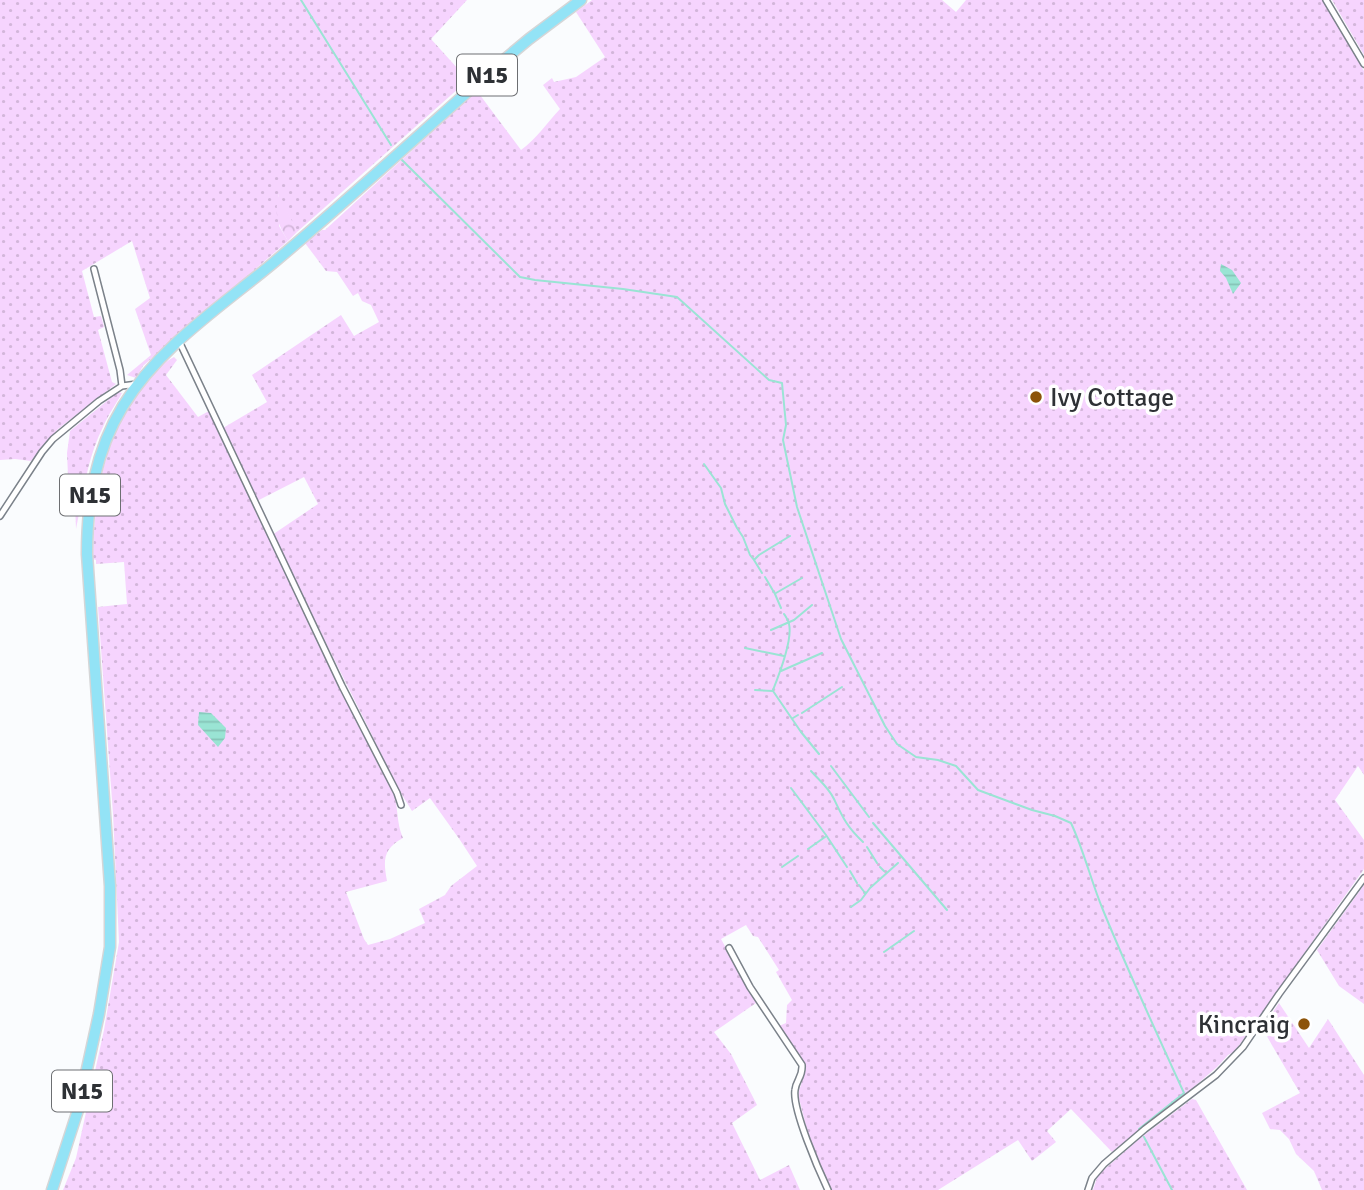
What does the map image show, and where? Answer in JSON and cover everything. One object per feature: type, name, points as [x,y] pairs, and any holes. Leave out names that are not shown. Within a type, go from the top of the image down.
[{"type":"highway","name":"N15","points":[[52,1190],[78,1111],[97,1027],[110,947],[110,886],[87,526],[91,488],[110,431],[138,384],[178,341],[271,264],[509,56],[580,0]]},
{"type":"street","points":[[1326,0],[1364,64]]},
{"type":"street","points":[[94,269],[122,386]]},
{"type":"street","points":[[178,341],[401,805]]},
{"type":"street","points":[[0,516],[53,439],[99,401],[122,386],[138,384]]},
{"type":"street","points":[[1080,1190],[1089,1187],[1092,1178],[1104,1164],[1216,1075],[1243,1047],[1364,878]]},
{"type":"street","points":[[729,948],[750,987],[802,1065],[803,1073],[794,1090],[796,1108],[828,1190]]},
{"type":"green space","points":[[0,0],[467,0],[431,39],[468,80],[297,232],[278,194],[279,226],[288,241],[143,366],[136,378],[127,375],[151,355],[135,309],[150,298],[132,241],[82,271],[94,317],[101,316],[104,327],[98,330],[112,382],[116,384],[58,429],[31,461],[0,460]]},
{"type":"green space","points":[[592,0],[942,0],[956,12],[966,0],[1323,0],[1364,71],[1364,775],[1358,766],[1335,800],[1364,840],[1364,869],[1235,1051],[1112,1152],[1071,1109],[1047,1131],[1056,1142],[1032,1161],[1018,1140],[938,1190],[831,1190],[806,1126],[798,1094],[806,1069],[779,1026],[786,1023],[787,1005],[792,1000],[776,972],[779,970],[758,937],[753,936],[746,925],[721,939],[756,1003],[714,1032],[731,1054],[757,1105],[732,1123],[760,1180],[789,1165],[800,1190],[63,1190],[76,1158],[104,1030],[119,942],[98,607],[127,604],[124,562],[96,564],[93,559],[99,488],[111,443],[132,402],[153,375],[174,357],[177,360],[166,375],[198,417],[209,411],[393,792],[403,838],[391,846],[386,856],[387,881],[346,892],[364,939],[368,945],[390,939],[425,923],[419,909],[445,895],[451,886],[477,866],[430,798],[412,811],[391,777],[272,535],[318,504],[304,477],[257,501],[223,428],[267,402],[252,375],[341,315],[354,336],[379,322],[371,305],[362,301],[358,293],[353,296],[337,272],[326,271],[305,243],[325,230],[477,91],[521,150],[526,146],[560,109],[543,85],[552,78],[554,82],[576,77],[605,57],[576,12]]},
{"type":"green space","points":[[1332,0],[1364,0],[1364,55]]},
{"type":"green space","points":[[279,193],[297,232],[288,241],[278,218]]},
{"type":"green space","points":[[118,392],[122,393],[93,451],[76,529],[75,504],[68,476],[70,431]]},
{"type":"green space","points":[[1364,885],[1364,1004],[1339,986],[1317,950]]},
{"type":"green space","points":[[1279,1003],[1309,1048],[1328,1019],[1364,1075],[1364,1190],[1322,1190],[1314,1171],[1296,1154],[1289,1139],[1280,1130],[1270,1129],[1262,1113],[1300,1093],[1262,1028]]},
{"type":"green space","points":[[1192,1099],[1196,1100],[1247,1190],[1093,1190],[1098,1175],[1139,1139]]},
{"type":"shaded area","points":[[1221,264],[1232,270],[1241,283],[1233,294],[1220,271]]},
{"type":"shaded area","points":[[199,712],[211,713],[226,728],[225,738],[218,747],[198,725]]},
{"type":"waterway","points":[[301,0],[391,145]]},
{"type":"waterway","points":[[402,160],[520,277],[677,297],[769,380],[782,383],[786,425],[783,440],[797,507],[841,639],[885,726],[897,744],[916,757],[956,766],[978,790],[1071,823],[1113,933],[1184,1093],[1139,1129]]},
{"type":"waterway","points":[[704,464],[721,488],[725,504],[754,560]]},
{"type":"waterway","points":[[762,573],[754,560],[790,536]]},
{"type":"waterway","points":[[765,577],[781,608]]},
{"type":"waterway","points":[[776,593],[802,578]]},
{"type":"waterway","points":[[771,630],[794,620],[812,605]]},
{"type":"waterway","points":[[773,690],[789,639],[789,623],[784,614]]},
{"type":"waterway","points":[[745,648],[784,656]]},
{"type":"waterway","points":[[781,671],[822,653]]},
{"type":"waterway","points":[[802,713],[842,687]]},
{"type":"waterway","points":[[755,690],[773,691],[819,754]]},
{"type":"waterway","points":[[793,718],[798,715]]},
{"type":"waterway","points":[[831,766],[869,817]]},
{"type":"waterway","points":[[811,771],[829,791],[846,822],[863,842]]},
{"type":"waterway","points":[[791,788],[847,867]]},
{"type":"waterway","points":[[873,823],[947,910]]},
{"type":"waterway","points":[[808,849],[825,837]]},
{"type":"waterway","points":[[867,847],[877,863]]},
{"type":"waterway","points":[[782,867],[798,856]]},
{"type":"waterway","points":[[851,907],[898,863]]},
{"type":"waterway","points":[[880,867],[884,871]]},
{"type":"waterway","points":[[850,871],[857,883]]},
{"type":"waterway","points":[[859,885],[865,893]]},
{"type":"waterway","points":[[884,952],[914,931]]},
{"type":"waterway","points":[[1144,1137],[1172,1190]]},
{"type":"place","name":"Ivy Cottage","points":[[1036,397]]},
{"type":"place","name":"Kincraig","points":[[1304,1024]]}]
